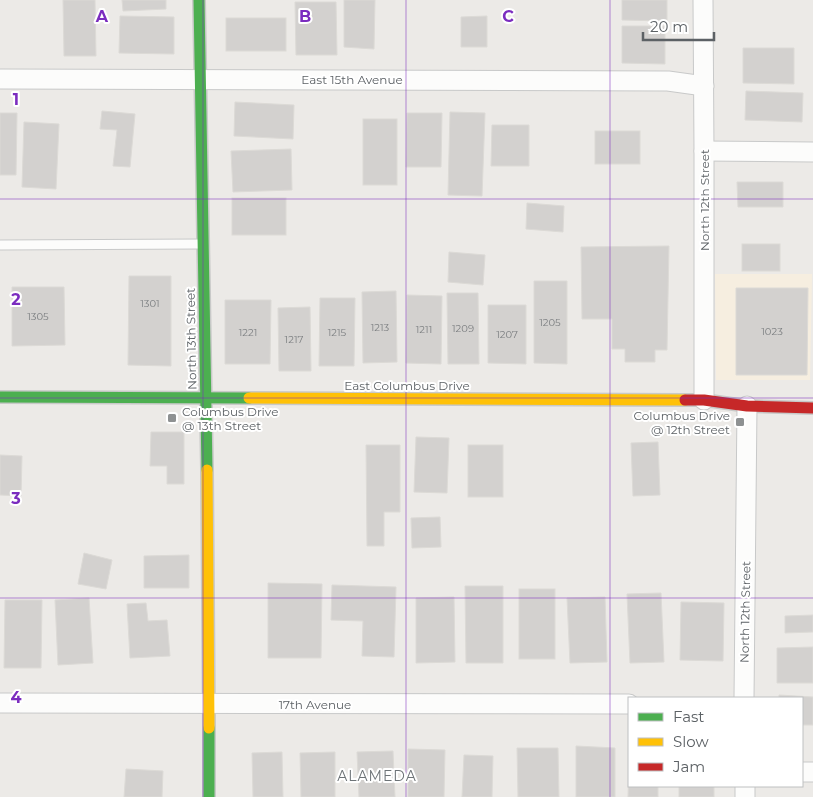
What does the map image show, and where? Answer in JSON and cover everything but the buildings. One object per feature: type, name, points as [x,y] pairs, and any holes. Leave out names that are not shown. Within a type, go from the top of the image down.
[{"type":"main road","name":"North 13th Street","points":[[199,0],[206,398],[209,797]]},
{"type":"main road","name":"East Columbus Drive","points":[[0,397],[704,400],[747,406],[813,408]]},
{"type":"street","name":"North 12th Street","points":[[703,0],[704,400]]},
{"type":"street","name":"East 15th Avenue","points":[[0,79],[668,81],[704,86]]},
{"type":"street","points":[[704,151],[813,152]]},
{"type":"street","name":"North 12th Street","points":[[744,697],[747,406]]},
{"type":"street","name":"17th Avenue","points":[[0,703],[628,704]]},
{"type":"lane","points":[[0,244],[203,244]]},
{"type":"shaded area","points":[[715,274],[812,274],[810,380],[716,380]]},
{"type":"traffic: fast","points":[[199,0],[207,470]]},
{"type":"traffic: fast","points":[[0,397],[249,398]]},
{"type":"traffic: fast","points":[[209,728],[209,797]]},
{"type":"traffic: slow","points":[[249,398],[685,400]]},
{"type":"traffic: slow","points":[[207,470],[209,728]]},
{"type":"traffic: jam","points":[[685,400],[704,400],[747,406],[813,408]]},
{"type":"place","name":"Columbus Drive @ 13th Street","points":[[172,418]]},
{"type":"place","name":"Columbus Drive @ 12th Street","points":[[740,422]]},
{"type":"district","name":"ALAMEDA","points":[[377,776]]}]
